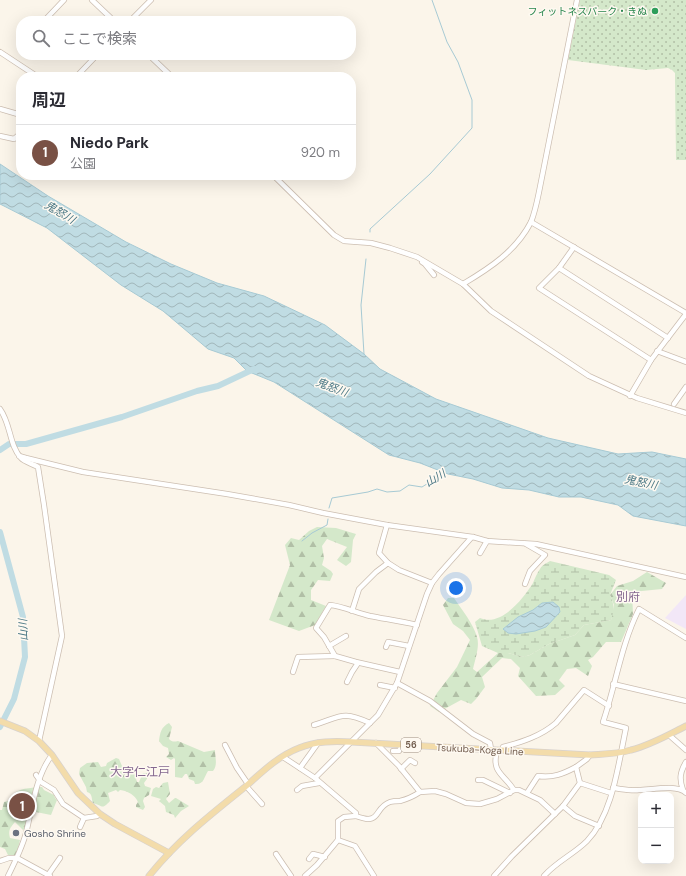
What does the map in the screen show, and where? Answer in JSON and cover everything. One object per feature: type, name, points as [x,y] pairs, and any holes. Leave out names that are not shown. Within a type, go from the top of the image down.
[{"type":"main road","points":[[0,721],[25,731],[39,741],[52,755],[78,793],[100,814],[169,853]]},
{"type":"main road","name":"Tsukuba-Koga Line","points":[[149,876],[194,828],[247,785],[283,757],[298,748],[318,742],[376,743],[590,755],[621,753],[641,747],[686,726]]},
{"type":"street","points":[[49,16],[64,0]]},
{"type":"street","points":[[92,0],[109,16]]},
{"type":"street","points":[[135,16],[151,0]]},
{"type":"street","points":[[463,284],[490,268],[503,258],[518,242],[531,222],[536,209],[577,0]]},
{"type":"street","points":[[0,52],[30,72]]},
{"type":"street","points":[[81,72],[92,60]]},
{"type":"street","points":[[154,60],[167,72]]},
{"type":"street","points":[[0,109],[16,114]]},
{"type":"street","points":[[0,136],[14,139],[16,137]]},
{"type":"street","points":[[278,180],[334,236],[344,241],[370,243],[423,260],[463,284],[491,311],[589,376],[630,396],[686,413]]},
{"type":"street","points":[[531,222],[686,313],[657,351],[630,396]]},
{"type":"street","points":[[574,247],[559,268],[539,288],[651,360]]},
{"type":"street","points":[[408,254],[425,264],[434,275]]},
{"type":"street","points":[[559,268],[668,338]]},
{"type":"street","points":[[657,351],[686,362]]},
{"type":"street","points":[[674,404],[686,387]]},
{"type":"street","points":[[0,409],[8,423],[12,440],[18,454],[23,460],[38,467],[62,636],[39,741]]},
{"type":"street","points":[[18,454],[26,458],[77,472],[250,498],[387,525],[487,541],[536,544],[686,577]]},
{"type":"street","points":[[387,525],[379,553],[388,563],[399,570],[432,583]]},
{"type":"street","points":[[315,778],[378,715],[396,686],[432,583],[471,538],[474,538]]},
{"type":"street","points":[[480,553],[487,541]]},
{"type":"street","points":[[523,543],[545,555],[530,571],[525,584]]},
{"type":"street","points":[[352,611],[360,589],[376,572],[388,563]]},
{"type":"street","points":[[334,656],[330,646],[316,628],[330,605],[336,605],[352,611],[417,625]]},
{"type":"street","points":[[544,876],[549,870],[585,843],[599,826],[614,788],[626,728],[604,722],[624,644],[639,609],[686,638]]},
{"type":"street","points":[[330,646],[346,636]]},
{"type":"street","points":[[386,647],[388,642],[409,646]]},
{"type":"street","points":[[293,672],[298,657],[334,656],[400,672]]},
{"type":"street","points":[[347,682],[358,663]]},
{"type":"street","points":[[614,684],[686,701]]},
{"type":"street","points":[[380,685],[396,686],[430,701],[473,734],[488,741],[490,743],[491,750]]},
{"type":"street","points":[[512,791],[499,772],[495,759],[503,747],[523,742],[551,727],[584,690],[608,706]]},
{"type":"street","points":[[314,725],[331,718],[346,715],[370,722]]},
{"type":"street","points":[[669,735],[686,750]]},
{"type":"street","points":[[300,768],[318,742]]},
{"type":"street","points":[[376,743],[401,769],[420,792]]},
{"type":"street","points":[[225,745],[247,785],[262,804]]},
{"type":"street","points":[[393,751],[399,751],[404,745]]},
{"type":"street","points":[[8,876],[17,858],[26,833],[30,811],[44,767],[52,755]]},
{"type":"street","points":[[527,793],[538,776],[556,776],[576,767],[587,760],[590,755]]},
{"type":"street","points":[[283,757],[315,778],[356,813],[356,816]]},
{"type":"street","points":[[401,769],[410,760],[415,763]]},
{"type":"street","points":[[684,792],[680,782],[681,774],[686,762]]},
{"type":"street","points":[[576,767],[580,783]]},
{"type":"street","points":[[36,775],[54,790],[63,804],[84,818],[97,816],[100,814]]},
{"type":"street","points":[[478,780],[483,780],[512,791]]},
{"type":"street","points":[[297,790],[302,786],[319,782]]},
{"type":"street","points":[[580,783],[611,793]]},
{"type":"street","points":[[497,875],[509,859],[563,806],[580,783]]},
{"type":"street","points":[[614,788],[638,790],[657,788],[684,792]]},
{"type":"street","points":[[305,876],[318,865],[338,840],[338,821],[344,817],[356,816],[368,820],[374,818],[390,801],[411,798],[420,792],[435,791],[466,803],[480,804],[497,799],[512,791],[519,790],[540,800],[555,814]]},
{"type":"street","points":[[563,806],[575,816],[599,826]]},
{"type":"street","points":[[80,827],[84,818]]},
{"type":"street","points":[[338,840],[355,846],[374,876]]},
{"type":"street","points":[[276,854],[291,876]]},
{"type":"street","points":[[309,859],[313,854],[325,857]]},
{"type":"street","points":[[0,861],[8,858],[17,858],[49,876],[60,858]]},
{"type":"shaded area","points":[[686,595],[686,629],[665,618]]},
{"type":"green space","name":"フィットネスパーク・きぬ","points":[[580,0],[686,0],[686,160],[676,160],[675,73],[672,70],[668,68],[646,70],[568,60]]},
{"type":"green space","points":[[317,527],[336,528],[356,534],[353,540],[351,562],[346,566],[337,560],[347,547],[327,539],[322,546],[324,558],[322,565],[333,574],[330,581],[318,580],[311,590],[311,600],[326,606],[315,625],[299,631],[269,620],[290,565],[285,545],[291,538],[299,540],[309,531]]},
{"type":"green space","points":[[550,561],[609,575],[616,580],[610,595],[614,607],[611,620],[584,625],[575,635],[549,644],[530,655],[523,657],[508,653],[498,653],[482,646],[475,622],[480,618],[488,620],[496,619],[511,610],[529,589],[543,565]]},
{"type":"green space","points":[[647,572],[666,583],[662,589],[632,592],[633,614],[621,642],[606,642],[593,657],[588,660],[592,666],[588,676],[576,668],[567,669],[559,680],[565,686],[555,695],[536,696],[518,676],[520,668],[511,659],[502,658],[482,677],[485,687],[471,704],[461,700],[439,712],[430,706],[437,693],[457,667],[470,640],[463,631],[453,624],[443,605],[448,598],[454,598],[475,632],[478,645],[473,669],[477,672],[498,653],[508,653],[523,657],[530,655],[549,644],[575,635],[584,625],[611,620],[614,605],[610,595],[617,586],[633,581]]},
{"type":"green space","points":[[169,723],[172,727],[169,739],[171,741],[178,741],[204,752],[215,750],[215,769],[213,771],[208,771],[203,780],[198,784],[195,784],[194,781],[189,779],[187,774],[185,774],[182,778],[175,777],[175,759],[174,758],[171,760],[166,757],[169,754],[168,748],[163,746],[159,741],[161,730]]},
{"type":"green space","points":[[116,758],[119,759],[122,766],[133,769],[137,782],[139,782],[143,773],[147,773],[149,776],[144,783],[145,786],[151,788],[149,795],[144,798],[143,801],[145,807],[143,810],[136,807],[138,802],[137,800],[133,795],[126,791],[120,790],[118,792],[116,790],[108,793],[110,801],[105,806],[93,803],[91,795],[87,792],[79,774],[80,768],[87,763],[98,762],[101,767],[106,766],[107,763]]},
{"type":"green space","points":[[168,782],[170,794],[166,799],[169,803],[176,798],[189,806],[181,811],[175,818],[174,815],[166,812],[165,806],[159,801],[161,799],[151,796],[153,789],[156,787],[159,788],[163,783]]},
{"type":"green space","points":[[42,787],[44,790],[54,795],[57,800],[51,815],[36,812],[31,816],[23,830],[15,822],[10,829],[10,838],[20,840],[16,857],[8,855],[5,849],[0,847],[0,810],[2,810],[4,802],[12,800],[15,793],[18,791]]},
{"type":"water","name":"鬼怒川","points":[[0,164],[16,175],[16,180],[24,180],[48,196],[126,242],[171,264],[217,283],[264,296],[325,325],[364,354],[380,369],[436,399],[548,438],[618,454],[652,452],[686,459],[686,526],[633,516],[618,505],[581,497],[559,497],[529,490],[502,488],[473,479],[448,474],[420,463],[389,455],[274,382],[247,371],[234,358],[208,349],[163,311],[121,285],[47,228],[0,204]]},
{"type":"water","points":[[553,602],[559,607],[560,612],[546,627],[535,631],[516,634],[508,633],[503,629],[518,617],[533,610],[542,603]]},
{"type":"waterway","points":[[370,232],[370,229],[430,174],[472,128],[472,100],[458,62],[447,42],[432,0]]},
{"type":"waterway","points":[[364,354],[361,305],[366,259]]},
{"type":"waterway","points":[[0,450],[9,444],[26,444],[122,417],[197,391],[218,386],[254,369]]},
{"type":"waterway","name":"山川","points":[[329,508],[332,498],[377,489],[387,492],[400,491],[409,485],[422,487],[446,472]]},
{"type":"waterway","name":"山川","points":[[302,541],[312,533],[327,525],[328,519]]},
{"type":"waterway","name":"山川","points":[[0,532],[23,617],[25,657],[14,699],[0,727]]},
{"type":"place","name":"フィットネスパーク・きぬ","points":[[655,11]]},
{"type":"place","name":"Niedo Park","points":[[22,806]]},
{"type":"place","name":"Gosho Shrine","points":[[16,833]]},
{"type":"district","name":"別府","points":[[628,597]]},
{"type":"district","name":"大字仁江戸","points":[[140,772]]}]
